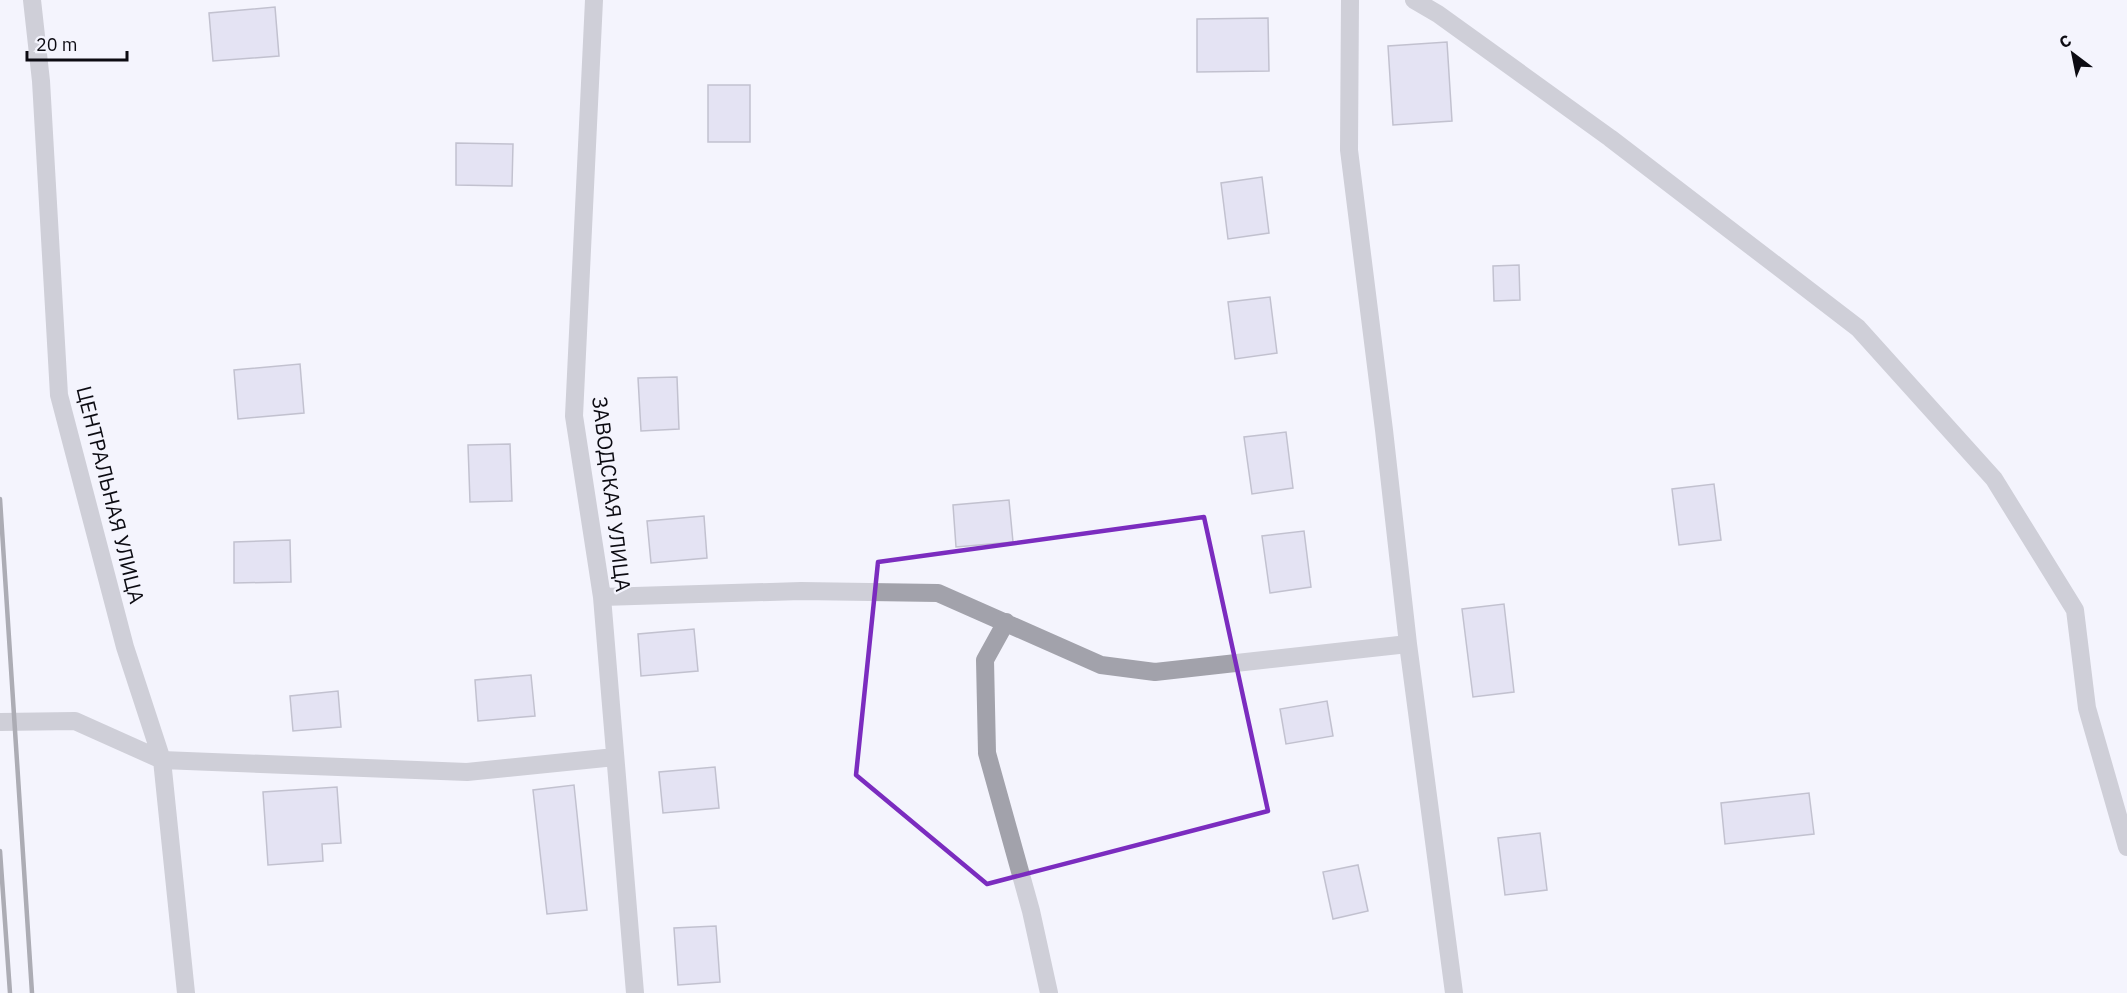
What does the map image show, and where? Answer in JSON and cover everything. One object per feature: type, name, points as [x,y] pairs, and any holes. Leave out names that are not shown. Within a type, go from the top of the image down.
[{"type":"street","name":"ЦЕНТРАЛЬНАЯ УЛИЦА","points":[[32,0],[41,81],[59,395],[125,647],[162,760],[186,993]]},
{"type":"street","name":"ЗАВОДСКАЯ УЛИЦА","points":[[594,0],[574,416],[602,597],[635,993]]},
{"type":"street","points":[[1350,0],[1348,150],[1384,430],[1408,644],[1454,993]]},
{"type":"street","points":[[1414,0],[1438,14],[1610,138],[1858,328],[1994,479],[2075,610],[2087,708],[2127,847]]},
{"type":"street","points":[[602,597],[801,591],[938,593],[1101,664],[1155,672],[1408,644]]},
{"type":"street","points":[[1006,622],[985,660],[987,753],[1031,911],[1049,993]]},
{"type":"street","points":[[0,722],[75,721],[162,760],[467,772],[615,757]]},
{"type":"highlighted area","points":[[1204,517],[1268,811],[987,884],[856,775],[878,562]]},
{"type":"building","points":[[275,7],[279,56],[213,61],[209,13]]},
{"type":"building","points":[[1268,18],[1269,71],[1197,72],[1197,19]]},
{"type":"building","points":[[1447,42],[1452,121],[1393,125],[1388,46]]},
{"type":"building","points":[[708,85],[750,85],[750,142],[708,142]]},
{"type":"building","points":[[456,143],[513,144],[512,186],[456,185]]},
{"type":"building","points":[[1262,177],[1269,233],[1228,239],[1221,183]]},
{"type":"building","points":[[1519,265],[1520,300],[1494,301],[1493,266]]},
{"type":"building","points":[[1270,297],[1277,353],[1235,359],[1228,302]]},
{"type":"building","points":[[300,364],[304,413],[238,419],[234,370]]},
{"type":"building","points":[[677,377],[679,429],[641,431],[638,378]]},
{"type":"building","points":[[1286,432],[1293,488],[1252,494],[1244,437]]},
{"type":"building","points":[[510,444],[512,501],[470,502],[468,445]]},
{"type":"building","points":[[1714,484],[1721,540],[1679,545],[1672,489]]},
{"type":"building","points":[[1009,500],[1013,542],[956,547],[953,505]]},
{"type":"building","points":[[704,516],[707,558],[651,563],[647,521]]},
{"type":"building","points":[[1304,531],[1311,587],[1270,593],[1262,536]]},
{"type":"building","points":[[290,540],[291,582],[234,583],[234,542]]},
{"type":"building","points":[[1504,604],[1514,692],[1473,697],[1462,609]]},
{"type":"building","points":[[694,629],[698,671],[641,676],[638,634]]},
{"type":"building","points":[[531,675],[535,716],[478,721],[475,680]]},
{"type":"building","points":[[338,691],[341,727],[293,731],[290,696]]},
{"type":"building","points":[[1327,701],[1333,736],[1286,744],[1280,709]]},
{"type":"building","points":[[715,767],[719,808],[663,813],[659,772]]},
{"type":"building","points":[[574,785],[587,910],[547,914],[533,790]]},
{"type":"building","points":[[337,787],[341,843],[322,844],[323,861],[268,865],[263,792]]},
{"type":"building","points":[[1809,793],[1814,834],[1725,844],[1721,803]]},
{"type":"building","points":[[1540,833],[1547,890],[1505,895],[1498,838]]},
{"type":"building","points":[[1358,865],[1368,911],[1333,919],[1323,872]]},
{"type":"building","points":[[716,926],[720,982],[678,985],[674,928]]},
{"type":"railway","points":[[0,499],[32,993]]},
{"type":"railway","points":[[0,851],[10,993]]}]
